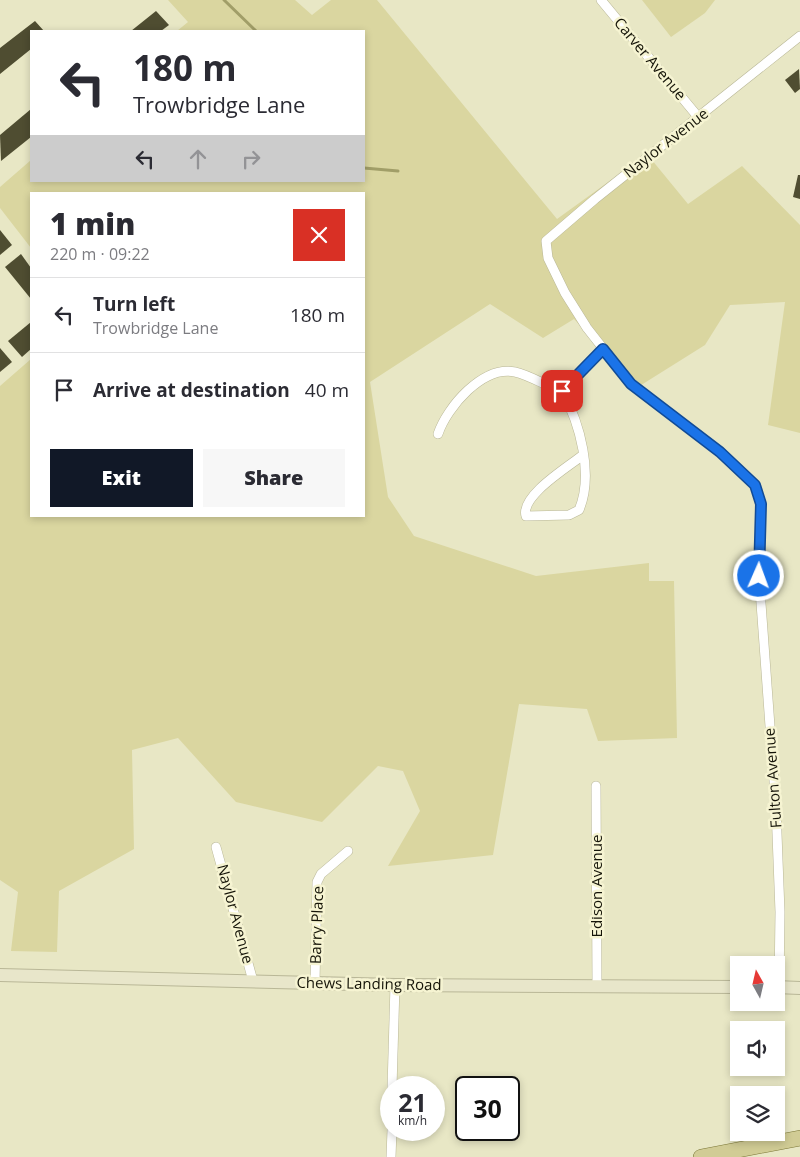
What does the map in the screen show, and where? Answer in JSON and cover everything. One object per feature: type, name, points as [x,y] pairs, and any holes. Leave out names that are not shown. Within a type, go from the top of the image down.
[{"type":"main road","points":[[701,1157],[800,1138]]},
{"type":"street","name":"Carver Avenue","points":[[601,0],[699,118]]},
{"type":"street","name":"Naylor Avenue","points":[[548,258],[546,241],[595,199],[800,36]]},
{"type":"street","name":"Fulton Avenue","points":[[548,258],[565,294],[603,349],[631,384],[720,452],[755,485],[761,504],[759,569],[776,808],[780,912],[779,956]]},
{"type":"street","points":[[562,391],[603,349]]},
{"type":"street","points":[[438,434],[443,418],[457,401],[485,376],[498,372],[513,372],[562,391],[574,413],[582,442],[583,455],[584,497],[579,510],[568,515],[526,516],[524,510],[527,502],[537,491],[583,455]]},
{"type":"street","name":"Edison Avenue","points":[[596,786],[598,986]]},
{"type":"street","name":"Naylor Avenue","points":[[216,847],[253,981]]},
{"type":"street","name":"Barry Place","points":[[315,983],[317,882],[321,874],[348,851]]},
{"type":"street","name":"Chews Landing Road","points":[[0,975],[395,985],[730,987]]},
{"type":"street","points":[[392,1076],[395,985]]},
{"type":"street","points":[[785,987],[800,988]]},
{"type":"street","points":[[391,1157],[392,1141]]},
{"type":"shaded area","points":[[168,0],[295,0],[312,15],[331,0],[377,0],[557,219],[647,154],[688,204],[742,166],[800,225],[800,433],[768,425],[785,302],[730,305],[705,345],[638,387],[574,319],[543,338],[490,304],[370,382],[388,497],[414,536],[536,576],[649,563],[649,581],[674,581],[677,738],[598,741],[587,709],[519,704],[493,855],[388,866],[420,811],[403,771],[378,766],[322,822],[236,802],[178,738],[132,750],[134,849],[59,891],[57,952],[11,951],[18,892],[0,880],[0,386],[30,360],[30,517],[365,517],[365,192],[30,192],[30,247],[0,208],[0,187],[30,161],[30,182],[365,182],[365,30],[178,30],[188,22]]},
{"type":"shaded area","points":[[642,0],[715,0],[705,13],[671,37]]},
{"type":"building","points":[[156,11],[169,25],[162,30],[132,30]]},
{"type":"building","points":[[35,21],[43,30],[30,30],[30,50],[0,74],[0,48]]},
{"type":"building","points":[[799,69],[800,89],[795,93],[785,80]]},
{"type":"building","points":[[30,110],[30,138],[1,161],[0,135]]},
{"type":"building","points":[[798,175],[800,175],[800,199],[793,197]]},
{"type":"building","points":[[0,230],[12,245],[0,255]]},
{"type":"building","points":[[21,254],[30,267],[30,298],[5,267]]},
{"type":"building","points":[[30,323],[30,350],[22,357],[8,341]]},
{"type":"building","points":[[0,348],[12,362],[0,372]]},
{"type":"waterway","points":[[224,0],[255,30]]},
{"type":"waterway","points":[[365,168],[398,171]]},
{"type":"route","points":[[562,391],[603,349],[631,384],[720,452],[755,485],[761,504],[759,576]]}]
